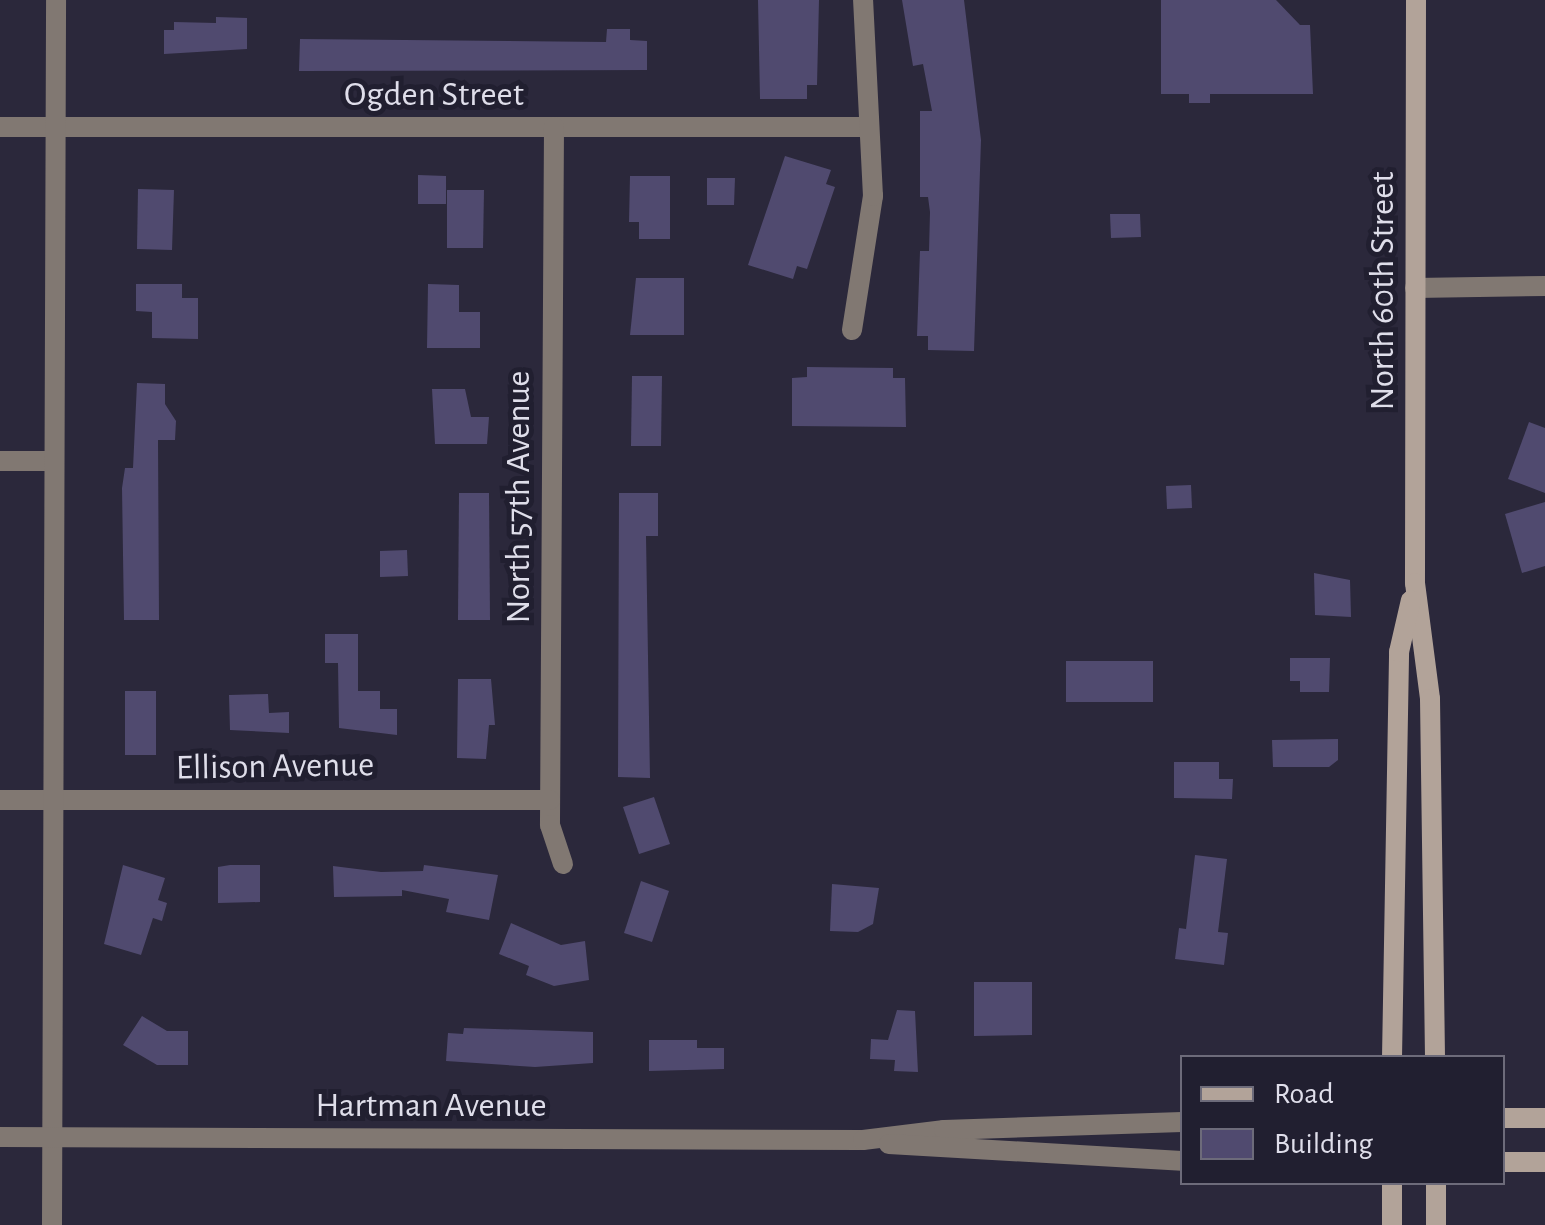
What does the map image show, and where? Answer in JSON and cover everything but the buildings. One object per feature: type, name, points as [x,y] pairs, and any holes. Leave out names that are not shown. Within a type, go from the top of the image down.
[{"type":"main road","name":"North 60th Street","points":[[1416,0],[1415,583],[1430,699],[1435,1055]]},
{"type":"main road","name":"North 60th Street","points":[[1392,1055],[1399,652],[1415,583]]},
{"type":"main road","points":[[1505,1118],[1545,1118]]},
{"type":"main road","points":[[1505,1162],[1545,1162]]},
{"type":"main road","points":[[1392,1185],[1392,1225]]},
{"type":"main road","points":[[1436,1185],[1436,1225]]},
{"type":"street","points":[[52,1225],[56,0]]},
{"type":"street","points":[[852,330],[873,196],[863,0]]},
{"type":"street","name":"Ogden Street","points":[[0,127],[868,127]]},
{"type":"street","name":"North 57th Avenue","points":[[554,127],[550,800],[564,864]]},
{"type":"street","points":[[1415,288],[1545,286]]},
{"type":"street","points":[[0,461],[54,461]]},
{"type":"street","name":"Ellison Avenue","points":[[0,800],[550,800]]},
{"type":"street","name":"Hartman Avenue","points":[[0,1137],[862,1140],[944,1130],[1180,1122]]},
{"type":"street","name":"Hartman Avenue","points":[[862,1140],[946,1152],[1180,1162]]}]
